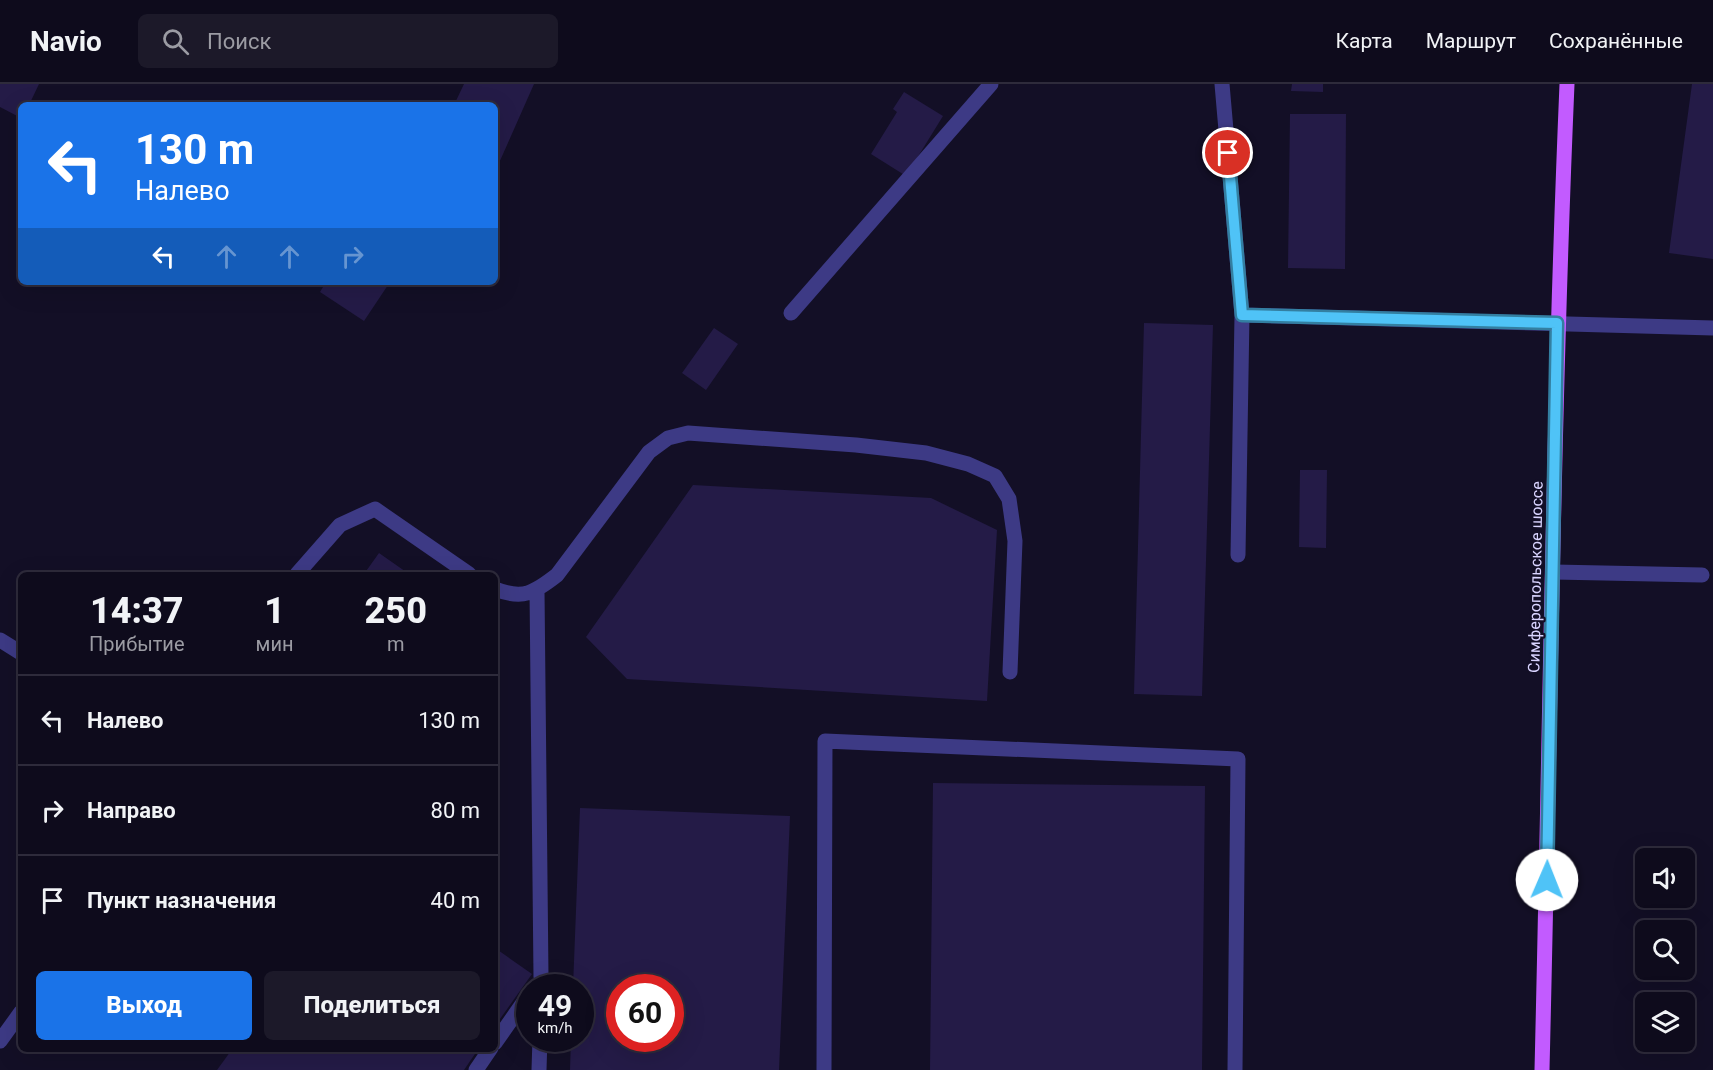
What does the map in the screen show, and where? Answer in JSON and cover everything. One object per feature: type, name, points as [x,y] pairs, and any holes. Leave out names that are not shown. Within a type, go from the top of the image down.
[{"type":"main road","name":"Симферопольское шоссе","points":[[1542,1070],[1554,572],[1557,323],[1567,84]]},
{"type":"lane","points":[[791,313],[991,84]]},
{"type":"lane","points":[[1222,84],[1242,315],[1238,555]]},
{"type":"lane","points":[[1242,315],[1713,328]]},
{"type":"lane","points":[[498,590],[513,596],[537,590],[557,575],[649,452],[668,438],[688,433],[856,445],[926,453],[968,465],[995,476],[1008,499],[1015,541],[1010,672]]},
{"type":"lane","points":[[299,572],[340,525],[375,509],[467,572]]},
{"type":"lane","points":[[1554,572],[1701,575]]},
{"type":"lane","points":[[537,590],[538,974]]},
{"type":"lane","points":[[0,640],[18,651]]},
{"type":"lane","points":[[824,1070],[825,741],[1238,759],[1235,1070]]},
{"type":"lane","points":[[498,1039],[516,1013]]},
{"type":"lane","points":[[0,1041],[18,1016]]},
{"type":"lane","points":[[476,1070],[488,1052]]},
{"type":"lane","points":[[539,1070],[540,1052]]},
{"type":"building","points":[[0,84],[39,84],[30,102],[18,102],[18,116],[0,107]]},
{"type":"building","points":[[464,84],[534,84],[498,165],[498,102],[455,102]]},
{"type":"building","points":[[1292,84],[1323,84],[1323,92],[1291,91]]},
{"type":"building","points":[[1692,84],[1713,84],[1713,259],[1669,253]]},
{"type":"building","points":[[904,92],[943,116],[906,176],[871,154],[897,112],[893,109]]},
{"type":"building","points":[[1290,114],[1346,114],[1345,269],[1288,268]]},
{"type":"building","points":[[324,285],[388,285],[364,321],[320,292]]},
{"type":"building","points":[[1144,323],[1213,325],[1202,696],[1134,694]]},
{"type":"building","points":[[714,328],[738,344],[706,390],[682,373]]},
{"type":"building","points":[[1300,470],[1327,470],[1326,548],[1299,547]]},
{"type":"building","points":[[693,485],[931,498],[997,530],[987,701],[627,679],[586,637]]},
{"type":"building","points":[[379,553],[406,572],[365,572]]},
{"type":"building","points":[[933,783],[1205,786],[1202,1070],[930,1070]]},
{"type":"building","points":[[580,808],[790,816],[779,1070],[570,1070],[571,1052],[594,1052],[594,974],[574,974]]},
{"type":"building","points":[[498,950],[532,974],[516,974],[516,996],[498,1022]]},
{"type":"building","points":[[230,1052],[476,1052],[464,1070],[217,1070]]},
{"type":"route","points":[[1228,153],[1242,315],[1557,323],[1547,880]]}]
